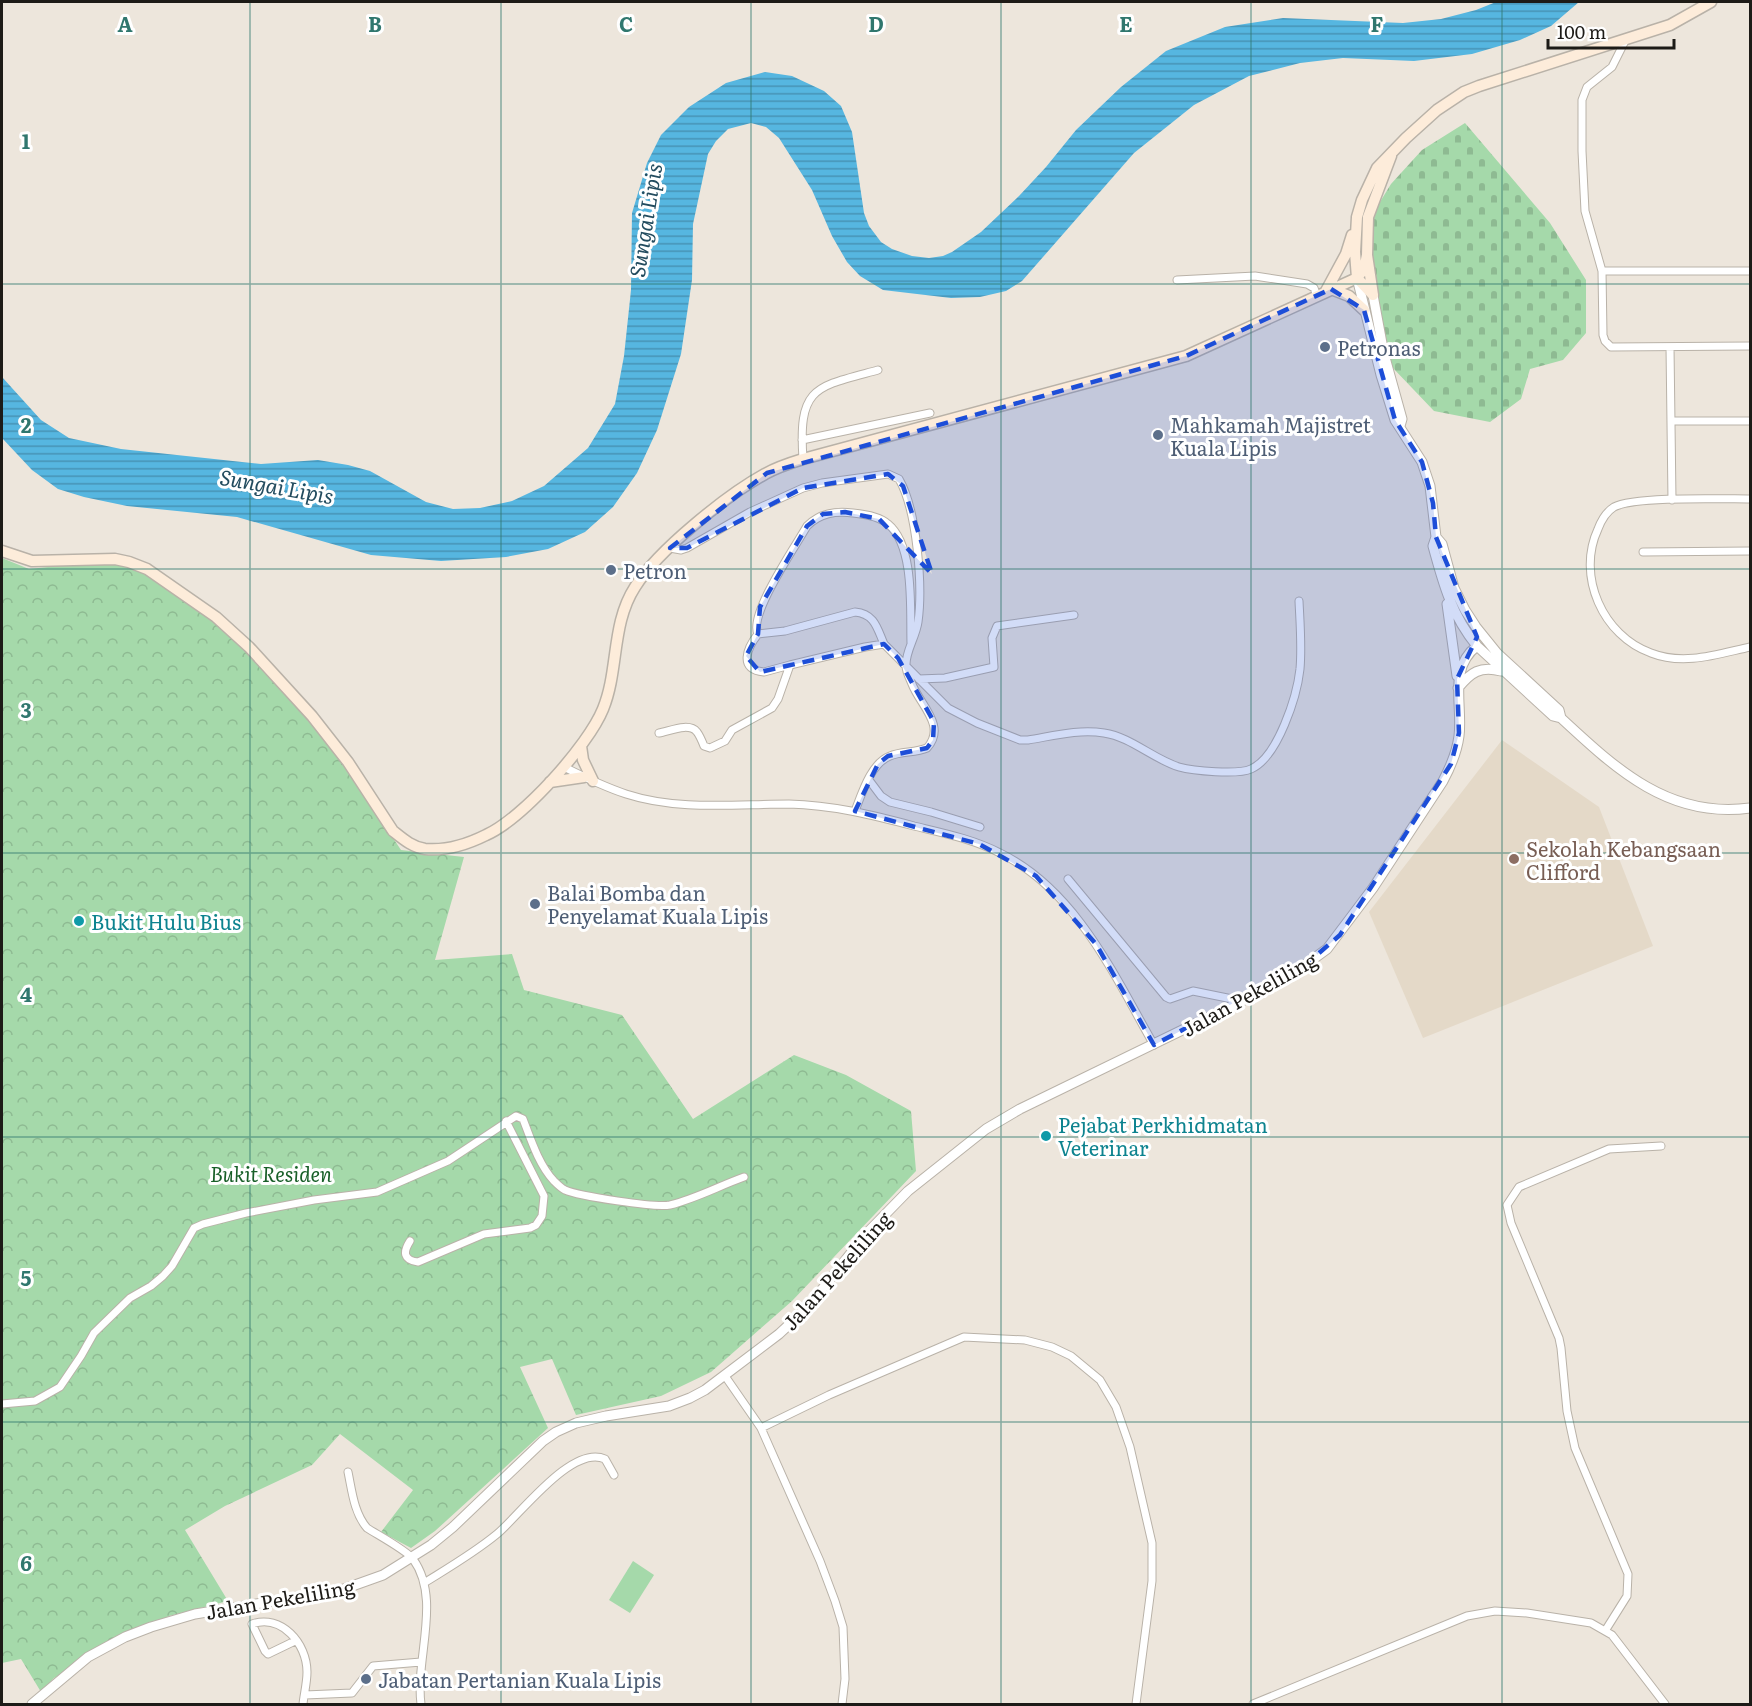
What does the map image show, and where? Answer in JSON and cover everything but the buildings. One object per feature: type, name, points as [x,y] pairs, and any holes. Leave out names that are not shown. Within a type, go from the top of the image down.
[{"type":"main road","points":[[1324,292],[1346,254],[1357,217],[1377,168],[1437,110],[1464,93],[1489,83],[1670,25],[1711,2]]},
{"type":"main road","points":[[1373,295],[1367,255],[1368,217],[1393,152]]},
{"type":"main road","points":[[1357,217],[1355,252],[1357,278],[1373,295]]},
{"type":"main road","points":[[2,552],[32,561],[115,559],[147,568],[216,616],[249,647],[312,716],[348,762],[393,831],[414,846],[424,849],[455,847],[488,835],[508,821],[550,782],[581,746],[596,723],[606,701],[618,631],[626,602],[635,585],[658,558],[749,483],[767,473],[803,459],[1186,356],[1357,278],[1364,269],[1367,255]]},
{"type":"main road","points":[[1324,292],[1349,296],[1364,310]]},
{"type":"main road","points":[[550,782],[589,779],[581,746]]},
{"type":"street","points":[[1626,39],[1612,67],[1587,87],[1582,100],[1581,151],[1585,210],[1602,271],[1603,335],[1607,344],[1614,348],[1750,346]]},
{"type":"street","points":[[1602,271],[1750,271]]},
{"type":"street","points":[[1177,280],[1255,276],[1307,284],[1324,292]]},
{"type":"street","points":[[1357,278],[1381,375],[1395,420],[1422,462],[1430,486],[1436,537],[1433,546],[1446,593],[1458,684],[1475,672],[1488,668],[1503,672]]},
{"type":"street","points":[[1373,295],[1384,354],[1402,420],[1400,426]]},
{"type":"street","points":[[1670,347],[1672,500]]},
{"type":"street","points":[[803,459],[801,429],[806,409],[820,388],[826,384],[878,370]]},
{"type":"street","points":[[802,440],[930,413]]},
{"type":"street","points":[[1672,421],[1750,421]]},
{"type":"street","points":[[670,548],[681,550],[687,548],[750,512],[803,488],[822,483],[888,474],[898,479],[903,486],[914,519],[920,594],[918,624],[906,666],[914,690],[934,722],[935,728],[933,740],[927,748],[888,756],[878,764],[855,811]]},
{"type":"street","points":[[1750,499],[1672,500],[1622,504],[1607,512],[1590,551],[1590,568],[1599,605],[1623,637],[1637,647],[1665,658],[1693,659],[1750,647]]},
{"type":"street","points":[[884,644],[765,672],[760,672],[748,661],[747,652],[758,634],[755,623],[760,607],[807,526],[823,514],[846,512],[871,516],[888,524],[902,545],[908,570],[911,645]]},
{"type":"street","points":[[1436,537],[1442,544],[1454,588],[1476,627],[1497,653],[1559,710],[1561,718]]},
{"type":"street","points":[[1643,552],[1750,550]]},
{"type":"street","points":[[1446,593],[1457,618],[1476,646],[1553,716],[1561,718],[1604,758],[1628,776],[1664,795],[1707,809],[1750,808]]},
{"type":"street","points":[[758,634],[785,631],[855,612],[866,614],[873,618],[884,644],[934,697],[948,708],[977,723],[1020,740],[1081,730],[1105,733],[1120,737],[1180,767],[1245,771],[1261,762],[1275,744],[1293,700],[1300,669],[1299,601]]},
{"type":"street","points":[[919,680],[945,678],[994,667],[992,638],[997,626],[1074,615]]},
{"type":"street","points":[[1476,627],[1476,646]]},
{"type":"street","points":[[1476,646],[1497,653]]},
{"type":"street","name":"Jalan Pekeliling","points":[[32,1704],[47,1694],[88,1657],[125,1637],[151,1627],[195,1614],[341,1590],[382,1575],[412,1558],[453,1527],[543,1441],[556,1432],[589,1420],[680,1403],[705,1390],[779,1334],[808,1307],[880,1218],[908,1191],[936,1167],[1005,1117],[1242,1001],[1305,965],[1327,949],[1367,897],[1452,764],[1459,733],[1458,684],[1468,654],[1476,646]]},
{"type":"street","points":[[659,733],[687,727],[696,730],[707,747],[713,747],[725,741],[732,730],[772,708],[778,699],[790,665]]},
{"type":"street","points":[[564,767],[627,794],[674,804],[795,805],[855,811],[979,844],[1007,856],[1036,876],[1071,911],[1096,944],[1154,1045]]},
{"type":"street","points":[[869,780],[881,796],[890,802],[980,827]]},
{"type":"street","points":[[1068,879],[1166,997],[1170,999],[1193,991],[1242,1001]]},
{"type":"street","points":[[2,1404],[35,1401],[60,1387],[94,1333],[130,1298],[164,1276],[194,1228],[246,1213],[314,1200],[377,1192],[448,1161],[516,1116],[521,1117],[553,1180],[565,1190],[576,1193],[632,1203],[665,1206],[744,1177]]},
{"type":"street","points":[[410,1241],[404,1251],[409,1258],[418,1262],[484,1234],[530,1228],[539,1221],[544,1196],[506,1121]]},
{"type":"street","points":[[1605,1630],[1627,1596],[1628,1574],[1575,1449],[1567,1411],[1559,1338],[1511,1223],[1507,1205],[1519,1187],[1609,1149],[1661,1146]]},
{"type":"street","points":[[761,1428],[829,1395],[964,1337],[1025,1340],[1052,1347],[1071,1356],[1100,1380],[1116,1407],[1130,1447],[1152,1543],[1152,1581],[1136,1704]]},
{"type":"street","points":[[725,1376],[761,1428],[820,1561],[843,1627],[845,1679],[842,1704]]},
{"type":"street","points":[[424,1583],[496,1534],[568,1468],[597,1456],[605,1459],[614,1475]]},
{"type":"street","points":[[348,1472],[358,1514],[363,1523],[412,1558],[424,1583],[427,1617],[419,1685],[421,1704]]},
{"type":"street","points":[[1254,1704],[1467,1616],[1481,1612],[1510,1611],[1591,1623],[1605,1630],[1612,1635],[1665,1704]]},
{"type":"street","points":[[295,1641],[268,1654],[252,1624],[279,1624],[287,1629],[295,1641],[307,1667],[303,1704]]},
{"type":"street","points":[[305,1695],[351,1693],[357,1689],[374,1666],[421,1662]]},
{"type":"highlighted area","points":[[1331,289],[1364,310],[1395,420],[1422,462],[1433,503],[1436,537],[1477,637],[1457,679],[1459,733],[1451,764],[1340,935],[1305,965],[1154,1045],[1096,944],[1036,876],[979,844],[855,811],[878,764],[888,756],[927,748],[933,740],[934,722],[898,658],[884,644],[760,672],[746,656],[758,634],[760,607],[807,526],[823,514],[845,512],[879,519],[932,574],[903,486],[888,474],[803,488],[687,548],[670,548],[767,473],[1186,356]]},
{"type":"shaded area","name":"Sekolah Kebangsaan Clifford","points":[[1502,740],[1599,807],[1653,946],[1423,1038],[1369,912]]},
{"type":"green space","points":[[1465,123],[1550,223],[1586,280],[1586,333],[1563,360],[1530,369],[1521,399],[1490,422],[1434,411],[1392,367],[1372,271],[1372,215],[1391,184],[1422,150]]},
{"type":"green space","name":"Bukit Residen","points":[[2,558],[29,569],[114,560],[142,567],[218,619],[330,743],[401,850],[464,857],[435,960],[512,954],[524,990],[622,1015],[693,1119],[794,1055],[846,1075],[911,1111],[916,1171],[792,1301],[711,1372],[661,1396],[576,1415],[552,1359],[520,1367],[548,1428],[435,1531],[411,1548],[381,1532],[413,1490],[340,1434],[312,1465],[225,1506],[185,1530],[228,1601],[169,1616],[54,1678],[41,1692],[21,1659],[2,1663]]},
{"type":"green space","points":[[633,1561],[654,1575],[630,1613],[609,1600]]},
{"type":"water","name":"Sungai Lipis","points":[[1496,2],[1579,2],[1551,26],[1520,40],[1472,54],[1414,61],[1343,58],[1300,63],[1249,76],[1194,105],[1134,153],[1022,281],[1006,291],[980,297],[951,298],[883,290],[860,276],[847,262],[832,236],[812,190],[779,138],[766,127],[751,123],[728,129],[716,141],[708,154],[693,224],[692,280],[681,354],[657,430],[637,473],[613,507],[585,532],[548,549],[506,557],[441,561],[371,555],[237,517],[127,506],[58,489],[32,470],[2,438],[2,377],[41,420],[69,438],[121,449],[261,464],[318,460],[348,465],[370,471],[426,502],[453,509],[480,508],[512,501],[544,486],[588,448],[615,404],[624,356],[631,290],[632,213],[647,163],[661,135],[689,107],[726,83],[765,72],[792,76],[824,91],[841,106],[852,132],[864,213],[869,226],[881,242],[892,249],[912,256],[929,258],[952,252],[981,232],[1019,196],[1076,130],[1121,87],[1166,51],[1225,27],[1283,18],[1403,23],[1441,19]]},
{"type":"place","name":"Petronas","points":[[1325,347]]},
{"type":"place","name":"Mahkamah Majistret Kuala Lipis","points":[[1158,435]]},
{"type":"place","name":"Petron","points":[[611,570]]},
{"type":"place","name":"Sekolah Kebangsaan Clifford","points":[[1514,859]]},
{"type":"place","name":"Balai Bomba dan Penyelamat Kuala Lipis","points":[[535,904]]},
{"type":"place","name":"Bukit Hulu Bius","points":[[79,921]]},
{"type":"place","name":"Pejabat Perkhidmatan Veterinar","points":[[1046,1136]]},
{"type":"place","name":"Jabatan Pertanian Kuala Lipis","points":[[366,1679]]}]
